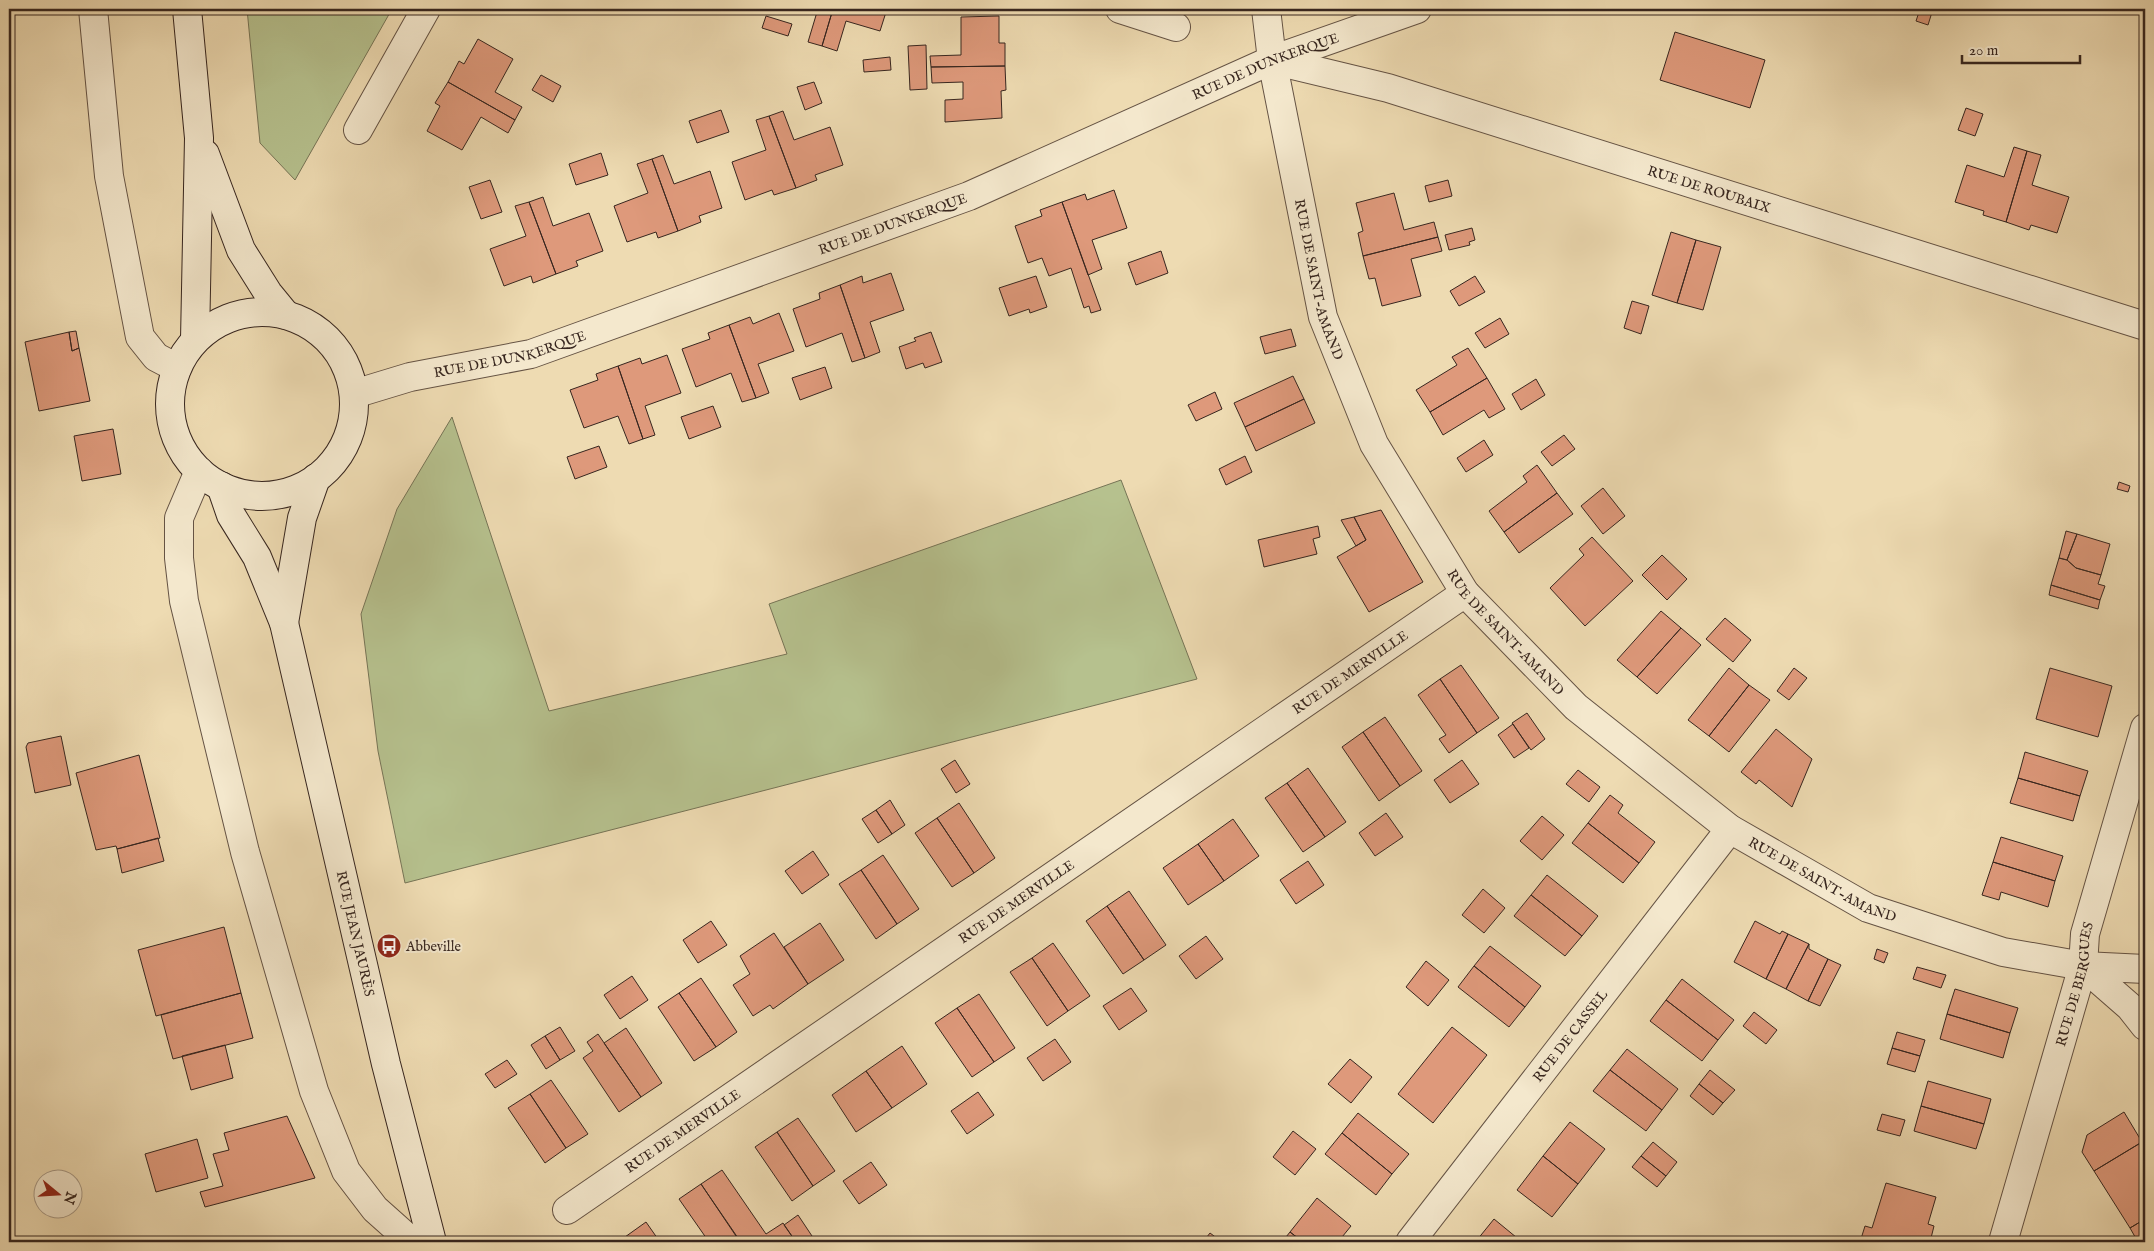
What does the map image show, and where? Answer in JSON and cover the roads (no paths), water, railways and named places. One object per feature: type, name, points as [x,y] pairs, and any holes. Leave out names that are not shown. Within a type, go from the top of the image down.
[{"type":"street","points":[[93,9],[109,176],[140,337],[156,357],[177,368],[196,340],[210,328],[228,318],[257,312],[286,315],[312,326],[332,344],[346,367],[354,394],[353,418],[346,442],[334,462],[316,478],[294,490],[269,496],[244,494],[210,478],[179,518],[179,558],[184,601],[245,852],[314,1091],[346,1171],[375,1209],[412,1242]]},
{"type":"street","points":[[186,9],[199,138],[196,340]]},
{"type":"street","points":[[358,130],[426,9]]},
{"type":"street","points":[[1120,9],[1176,27]]},
{"type":"street","name":"RUE DE SAINT-AMAND","points":[[1266,9],[1272,60],[1323,317],[1374,444],[1466,593],[1576,707],[1730,829],[1868,908],[2004,952],[2083,966],[2145,969]]},
{"type":"street","name":"RUE DE DUNKERQUE","points":[[354,394],[410,377],[531,354],[969,196],[1272,60],[1416,9]]},
{"type":"street","name":"RUE DE ROUBAIX","points":[[1272,60],[1388,88],[2145,326]]},
{"type":"street","points":[[199,138],[241,250],[268,294],[286,315]]},
{"type":"street","name":"RUE JEAN JAURÈS","points":[[177,368],[171,389],[171,412],[175,433],[185,453],[210,478],[258,557],[284,623],[386,1064],[432,1242]]},
{"type":"street","name":"RUE JEAN JAURÈS","points":[[284,623],[302,518],[316,478]]},
{"type":"street","name":"RUE DE MERVILLE","points":[[567,1210],[1466,593]]},
{"type":"street","name":"RUE DE BERGUES","points":[[2003,1242],[2083,966],[2085,934],[2145,728]]},
{"type":"street","name":"RUE DE CASSEL","points":[[1410,1242],[1730,829]]},
{"type":"street","points":[[2083,966],[2130,1007],[2145,1026]]},
{"type":"place","name":"Abbeville","points":[[389,946]]}]
